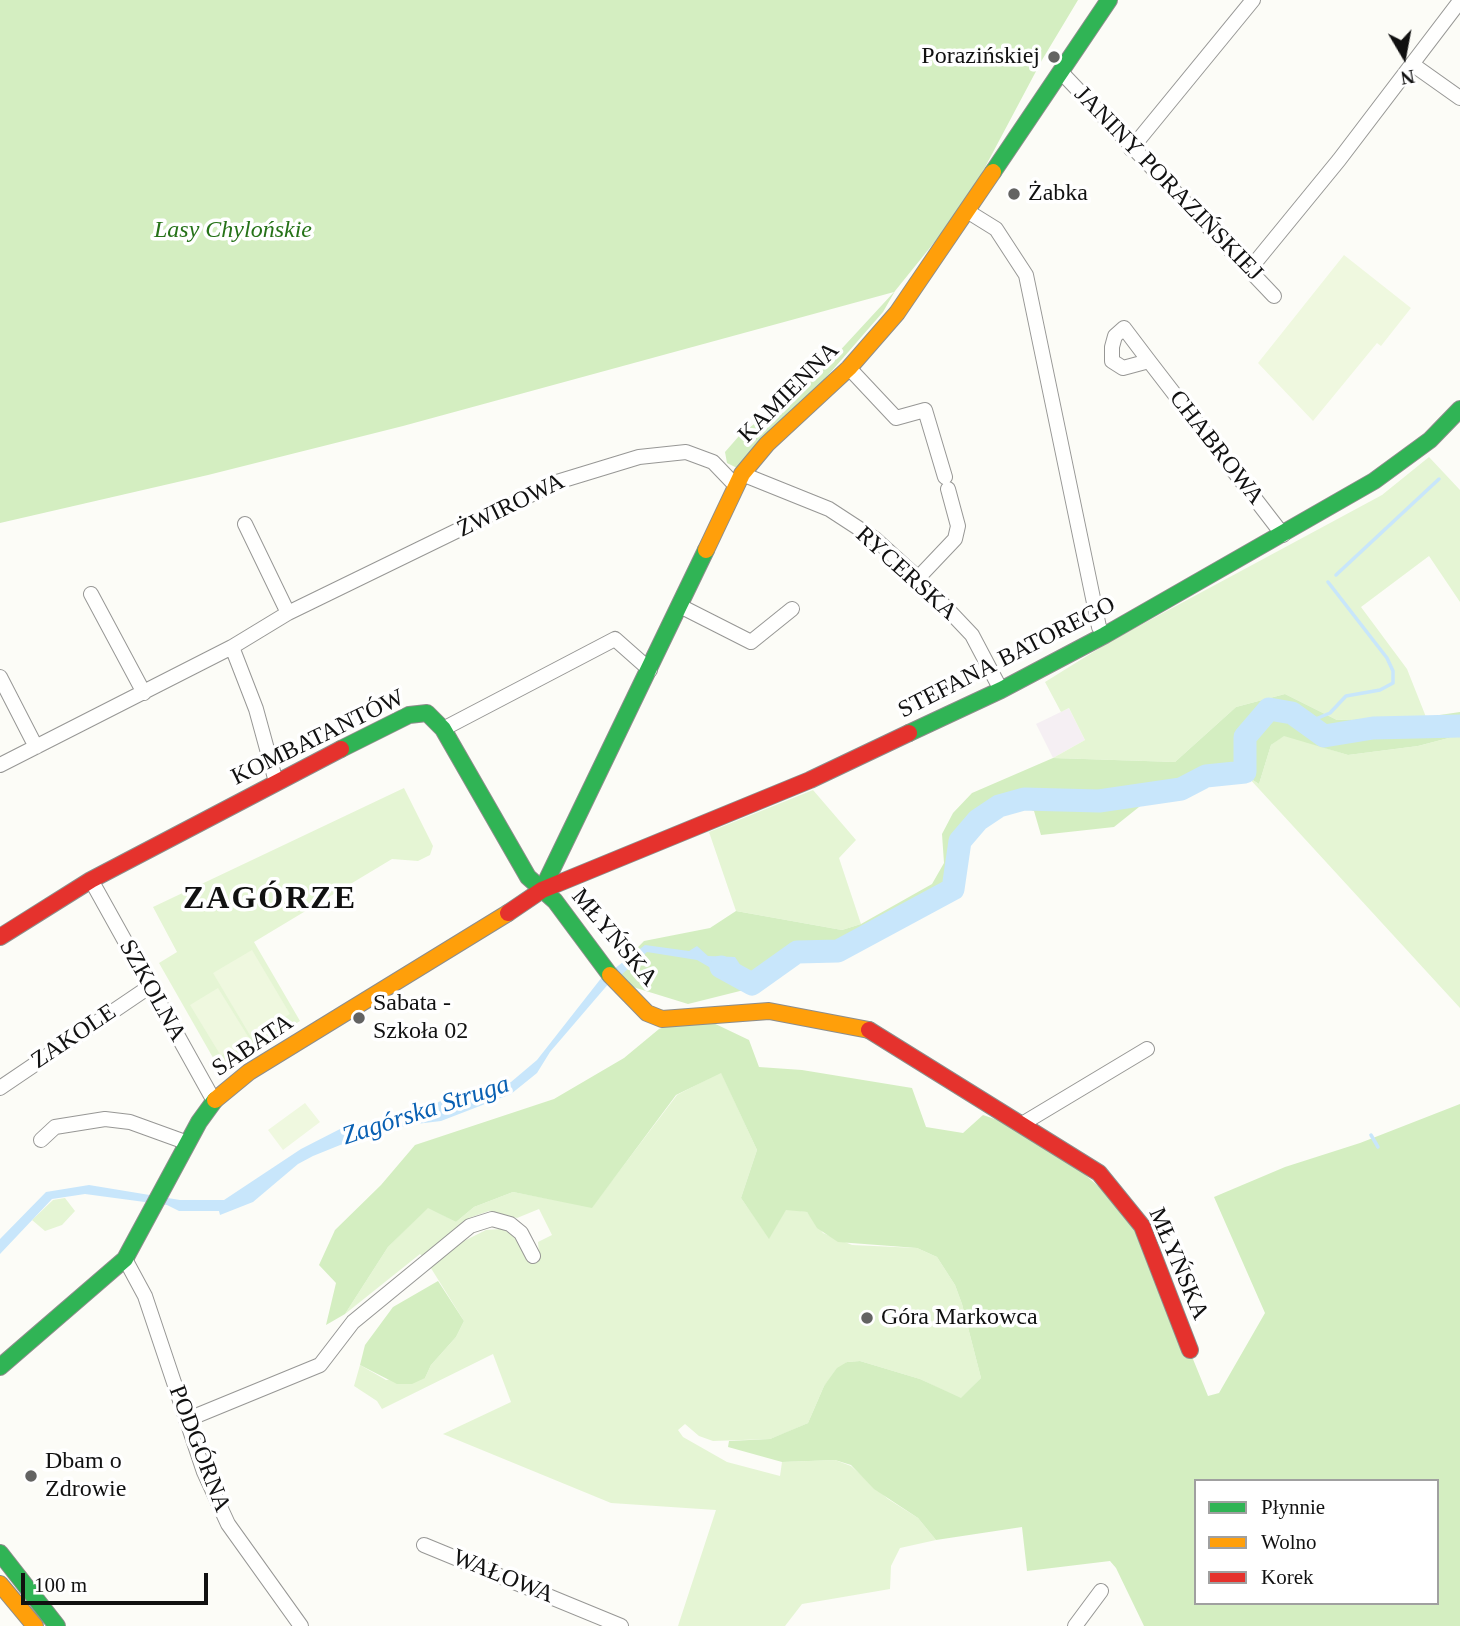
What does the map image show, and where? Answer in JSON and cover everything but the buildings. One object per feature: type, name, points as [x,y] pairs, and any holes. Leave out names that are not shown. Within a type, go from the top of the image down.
[{"type":"street","name":"KAMIENNA","points":[[542,890],[739,480],[767,444],[849,368],[897,313],[1109,0]]},
{"type":"street","points":[[1131,149],[1253,0]]},
{"type":"street","points":[[1249,270],[1339,160],[1460,1]]},
{"type":"street","points":[[1412,64],[1460,98]]},
{"type":"street","name":"JANINY PORAZIŃSKIEJ","points":[[1060,72],[1274,296]]},
{"type":"street","points":[[967,211],[996,229],[1026,275],[1099,626],[1105,635]]},
{"type":"street","name":"CHABROWA","points":[[1149,361],[1283,535]]},
{"type":"street","points":[[849,368],[896,418],[925,410],[958,526],[955,539],[918,578]]},
{"type":"street","name":"STEFANA BATOREGO","points":[[542,890],[810,779],[1001,690],[1283,535],[1404,460],[1460,409]]},
{"type":"street","name":"ŻWIROWA","points":[[0,765],[232,647],[288,613],[557,482],[617,463],[665,452],[686,452],[713,462],[739,480]]},
{"type":"street","name":"RYCERSKA","points":[[739,480],[829,509],[875,539],[918,578],[972,635],[1001,690]]},
{"type":"street","points":[[245,524],[288,613]]},
{"type":"street","points":[[91,594],[144,693]]},
{"type":"street","points":[[680,606],[751,642],[792,609]]},
{"type":"street","points":[[443,729],[615,639],[650,670]]},
{"type":"street","points":[[232,647],[256,709],[276,782]]},
{"type":"street","points":[[0,677],[36,747]]},
{"type":"street","name":"KOMBATANTÓW","points":[[0,937],[91,880],[409,715],[427,713],[443,729]]},
{"type":"street","name":"MŁYŃSKA","points":[[443,729],[528,877],[555,901],[611,975],[647,1013],[662,1019],[760,1011],[856,1026],[871,1031],[1022,1124],[1099,1173],[1119,1194],[1142,1226],[1190,1350]]},
{"type":"street","name":"SZKOLNA","points":[[91,880],[214,1101]]},
{"type":"street","name":"SABATA","points":[[0,1367],[125,1259],[214,1101],[249,1072],[472,937],[542,890]]},
{"type":"street","name":"ZAKOLE","points":[[0,1088],[149,987]]},
{"type":"street","points":[[1022,1124],[1147,1049]]},
{"type":"street","points":[[41,1140],[55,1127],[105,1119],[130,1122],[188,1143]]},
{"type":"street","points":[[186,1420],[320,1365],[353,1322],[459,1234],[481,1221],[503,1221],[515,1227],[533,1256]]},
{"type":"street","name":"PODGÓRNA","points":[[125,1259],[145,1296],[204,1472],[228,1524],[301,1626]]},
{"type":"street","name":"WAŁOWA","points":[[424,1545],[621,1626]]},
{"type":"street","points":[[0,1553],[57,1626]]},
{"type":"street","points":[[0,1584],[35,1626]]},
{"type":"street","points":[[1074,1626],[1101,1591]]},
{"type":"shaded area","points":[[1069,708],[1085,740],[1053,758],[1036,724]]},
{"type":"green space","name":"Lasy Chylońskie","points":[[0,0],[1078,0],[1042,60],[966,203],[895,291],[883,312],[816,389],[739,469],[727,463],[725,452],[739,436],[822,370],[894,292],[403,426],[0,523]]},
{"type":"green space","points":[[1344,255],[1411,308],[1381,346],[1377,343],[1313,421],[1258,363]]},
{"type":"green space","points":[[1429,457],[1460,490],[1460,602],[1429,556],[1361,607],[1407,669],[1426,717],[1337,720],[1285,694],[1236,707],[1175,762],[1053,758],[1085,740],[1069,708],[1061,712],[1045,682],[1111,641],[1382,495]]},
{"type":"green space","points":[[1285,694],[1337,720],[1426,717],[1460,712],[1460,735],[1418,746],[1348,755],[1284,736],[1271,745],[1259,784],[1248,777],[1149,799],[1114,827],[1041,835],[1034,811],[1013,804],[994,808],[962,839],[948,891],[845,955],[775,959],[744,990],[688,1004],[633,987],[612,974],[644,941],[710,928],[736,911],[842,930],[861,924],[932,884],[944,863],[942,834],[953,813],[972,793],[1053,758],[1175,762],[1236,707]]},
{"type":"green space","points":[[1284,735],[1348,755],[1418,746],[1460,735],[1460,1008],[1248,777],[1259,784],[1271,745]]},
{"type":"green space","points":[[404,788],[433,846],[430,855],[418,861],[392,859],[254,942],[300,1021],[220,1070],[159,963],[177,952],[153,907]]},
{"type":"green space","points":[[813,790],[856,840],[839,858],[861,924],[842,930],[736,911],[709,832]]},
{"type":"green space","points":[[252,950],[290,1014],[251,1037],[213,973]]},
{"type":"green space","points":[[218,988],[249,1038],[221,1056],[190,1005]]},
{"type":"green space","points":[[705,1019],[749,1040],[759,1067],[802,1070],[912,1088],[926,1127],[963,1133],[983,1115],[1018,1127],[1060,1153],[1136,1219],[1208,1396],[1219,1393],[1265,1313],[1214,1197],[1285,1167],[1360,1143],[1460,1104],[1460,1626],[1144,1626],[1110,1561],[1027,1571],[1022,1527],[936,1540],[918,1518],[874,1489],[851,1465],[835,1460],[782,1462],[728,1447],[729,1441],[770,1439],[808,1423],[824,1386],[837,1368],[847,1362],[860,1361],[920,1379],[961,1398],[981,1378],[962,1304],[955,1285],[937,1257],[917,1248],[838,1242],[817,1228],[807,1212],[786,1210],[769,1239],[741,1198],[757,1150],[721,1073],[676,1095],[592,1208],[513,1192],[474,1207],[456,1222],[428,1208],[388,1247],[345,1314],[326,1325],[336,1283],[319,1265],[335,1230],[381,1185],[415,1145],[554,1099],[624,1058],[659,1029],[680,1021]]},
{"type":"green space","points":[[721,1072],[757,1150],[741,1198],[769,1238],[786,1209],[807,1212],[823,1233],[852,1245],[917,1248],[937,1257],[955,1285],[962,1304],[981,1378],[961,1399],[920,1379],[860,1361],[847,1362],[824,1386],[808,1423],[785,1433],[770,1439],[713,1441],[699,1436],[685,1424],[678,1430],[683,1437],[727,1462],[780,1476],[782,1462],[835,1460],[851,1466],[888,1499],[918,1518],[936,1540],[900,1548],[891,1566],[890,1589],[802,1604],[785,1626],[678,1626],[716,1510],[611,1503],[443,1434],[511,1402],[493,1354],[382,1409],[377,1401],[354,1386],[360,1365],[386,1380],[425,1378],[431,1365],[456,1337],[464,1321],[429,1265],[450,1248],[486,1230],[501,1229],[512,1233],[522,1248],[539,1254],[538,1242],[552,1235],[539,1209],[517,1218],[489,1211],[469,1218],[423,1257],[420,1254],[345,1314],[388,1247],[428,1207],[456,1222],[474,1207],[513,1192],[592,1207],[677,1095]]},
{"type":"green space","points":[[305,1103],[320,1122],[283,1150],[268,1130]]},
{"type":"green space","points":[[65,1198],[75,1211],[62,1225],[45,1231],[32,1220],[53,1200]]},
{"type":"green space","points":[[438,1281],[464,1321],[456,1337],[431,1365],[425,1378],[412,1384],[397,1384],[360,1365],[365,1345],[393,1307]]},
{"type":"water","points":[[645,945],[689,951],[697,946],[708,956],[735,957],[743,969],[740,973],[750,979],[746,983],[737,979],[733,981],[697,960],[647,952],[620,976],[614,969]]},
{"type":"water","points":[[606,972],[610,982],[550,1052],[537,1073],[511,1094],[441,1121],[408,1125],[386,1134],[355,1139],[313,1156],[298,1164],[253,1202],[220,1215],[219,1211],[179,1211],[167,1205],[85,1194],[52,1199],[0,1254],[0,1239],[46,1192],[89,1185],[180,1200],[224,1200],[301,1149],[342,1128],[424,1110],[455,1093],[511,1082],[537,1060]]},
{"type":"waterway","points":[[1336,575],[1439,479]]},
{"type":"waterway","points":[[1306,723],[1330,713],[1346,696],[1380,690],[1393,683],[1393,671],[1387,658],[1328,582]]},
{"type":"waterway","name":"Zagórska Struga","points":[[721,967],[752,984],[797,952],[838,951],[953,889],[960,841],[978,820],[999,806],[1024,799],[1099,801],[1181,789],[1206,776],[1245,772],[1245,737],[1269,709],[1292,713],[1324,736],[1373,728],[1460,726]]},
{"type":"waterway","points":[[1371,1135],[1378,1147]]},
{"type":"traffic: fast","points":[[993,172],[1109,0]]},
{"type":"traffic: fast","points":[[909,733],[1001,690],[1105,635],[1374,481],[1430,440],[1460,409]]},
{"type":"traffic: fast","points":[[542,890],[706,550]]},
{"type":"traffic: fast","points":[[341,749],[409,715],[427,713],[443,729],[528,877],[555,901],[610,975]]},
{"type":"traffic: fast","points":[[0,1367],[125,1259],[199,1122],[215,1100]]},
{"type":"traffic: fast","points":[[0,1553],[57,1626]]},
{"type":"traffic: slow","points":[[706,550],[742,474],[767,444],[849,368],[897,313],[993,172]]},
{"type":"traffic: slow","points":[[215,1100],[249,1072],[508,913]]},
{"type":"traffic: slow","points":[[610,975],[647,1013],[662,1019],[769,1011],[869,1030]]},
{"type":"traffic: slow","points":[[0,1584],[35,1626]]},
{"type":"traffic: jam","points":[[508,913],[542,890],[810,780],[909,733]]},
{"type":"traffic: jam","points":[[0,937],[91,880],[341,749]]},
{"type":"traffic: jam","points":[[869,1030],[1099,1173],[1142,1226],[1190,1350]]},
{"type":"place","name":"Porazińskiej","points":[[1054,57]]},
{"type":"place","name":"Żabka","points":[[1014,194]]},
{"type":"place","name":"Sabata - Szkoła 02","points":[[359,1018]]},
{"type":"place","name":"Góra Markowca","points":[[867,1318]]},
{"type":"place","name":"Dbam o Zdrowie","points":[[31,1476]]},
{"type":"district","name":"ZAGÓRZE","points":[[270,900]]}]
